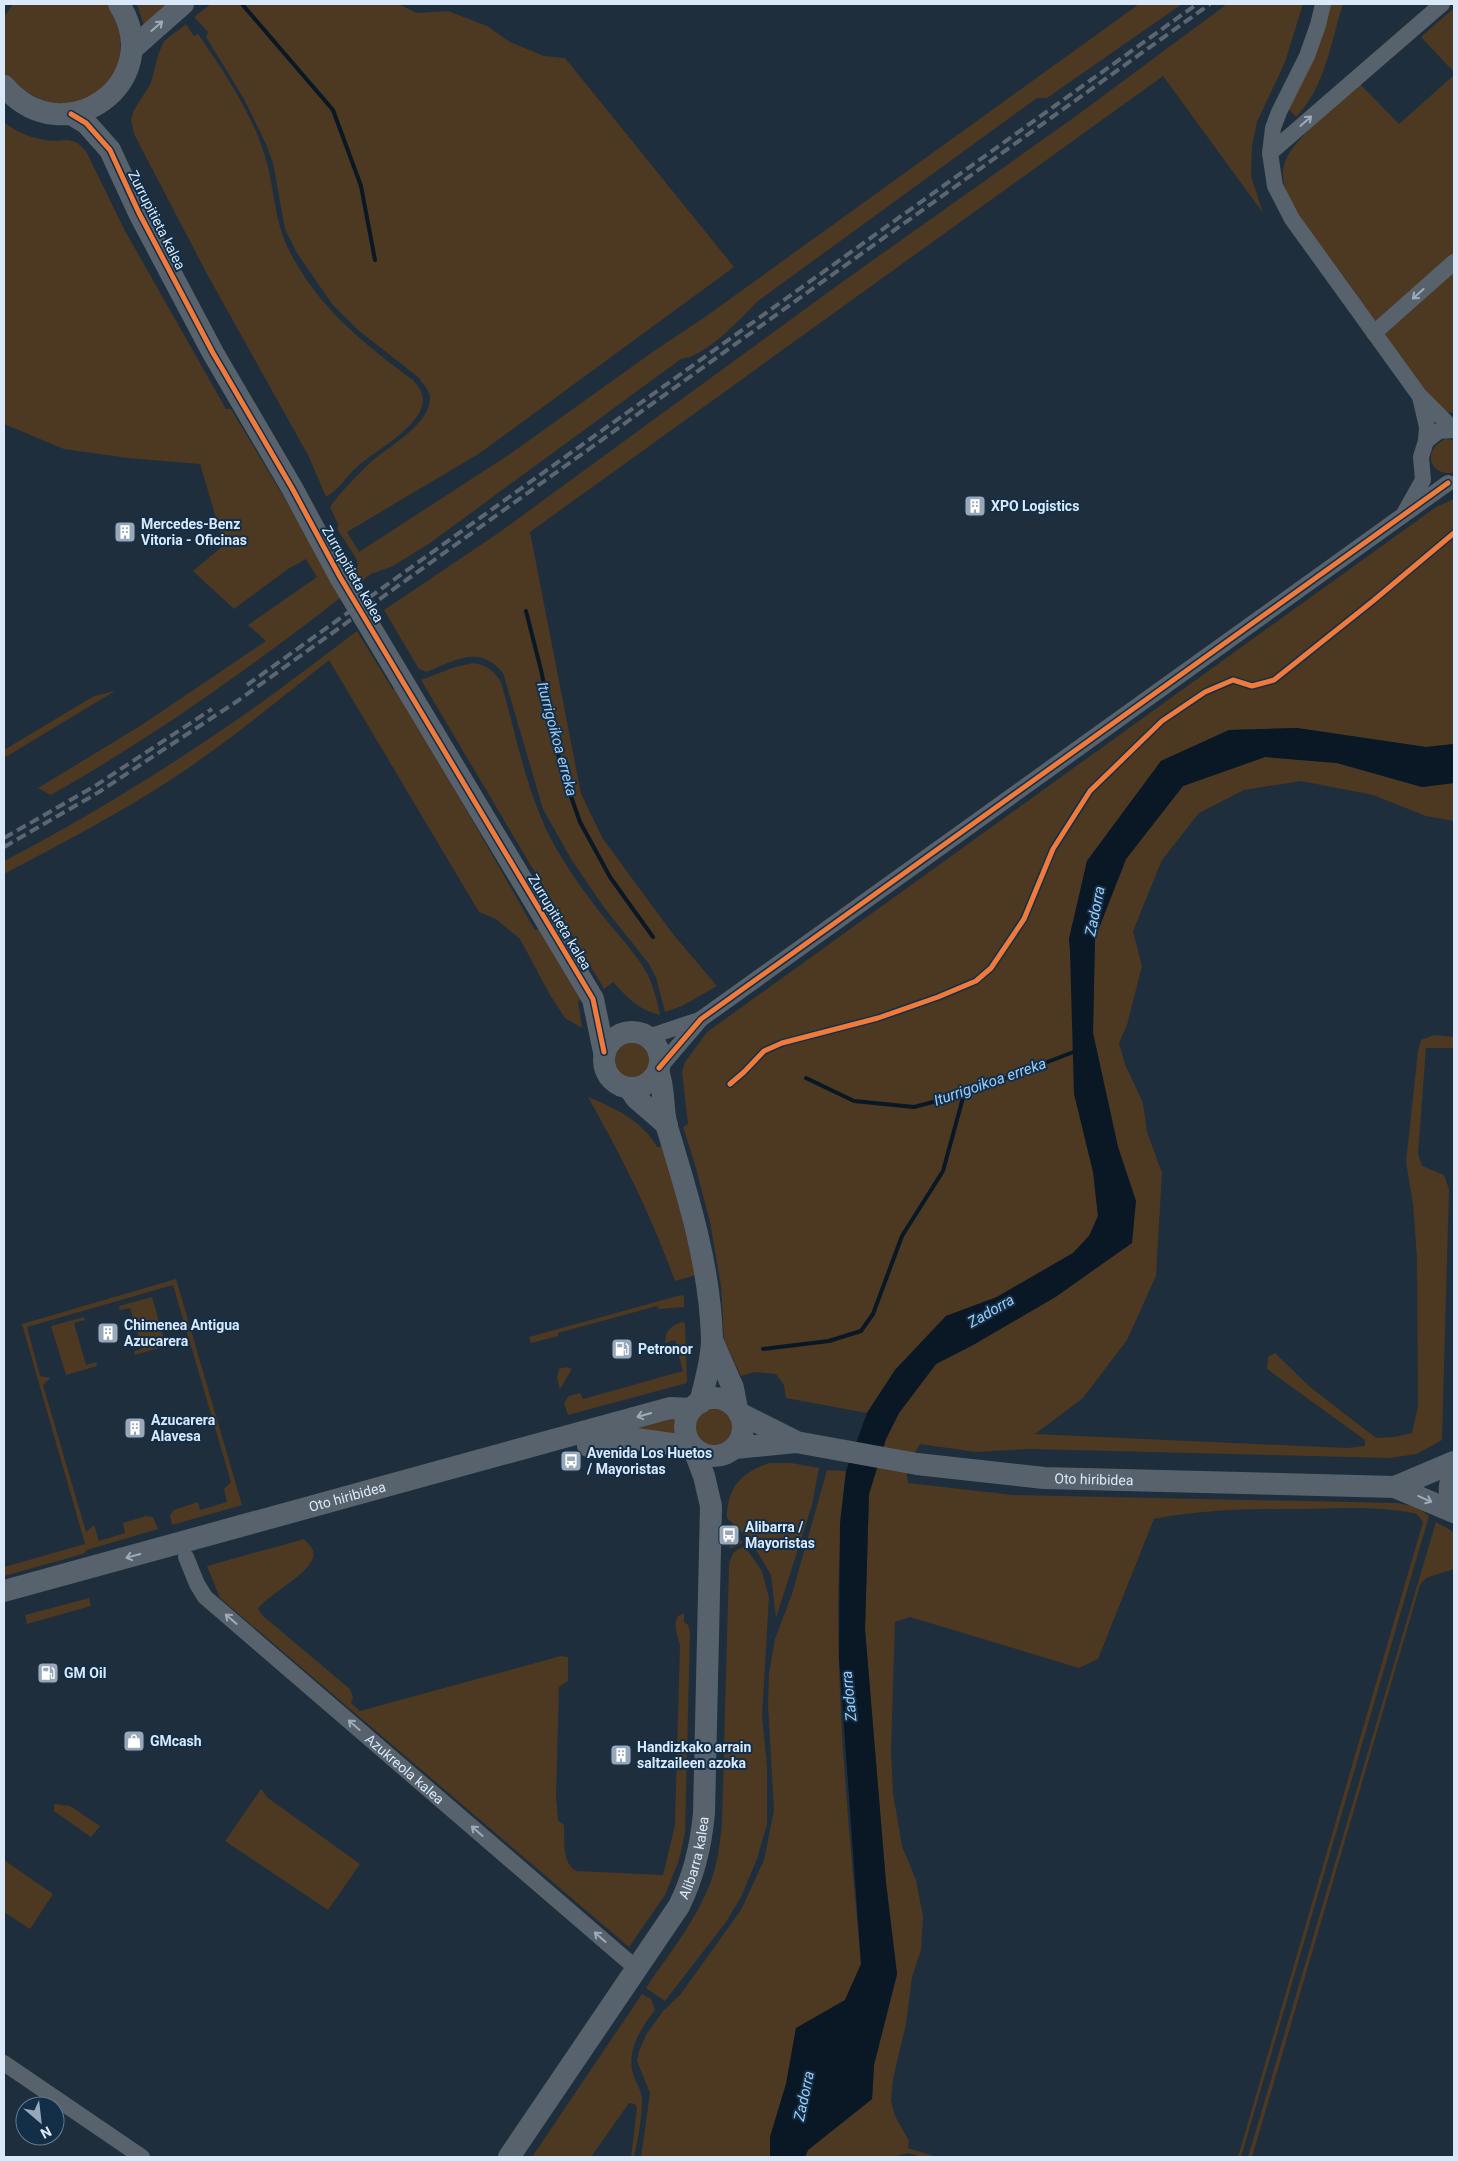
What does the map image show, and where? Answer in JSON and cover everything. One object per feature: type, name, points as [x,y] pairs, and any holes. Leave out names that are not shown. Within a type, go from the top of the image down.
[{"type":"street","points":[[4,86],[12,96],[25,106],[55,115],[71,114],[94,107],[104,100],[118,86],[128,68],[132,49],[131,31],[119,4]]},
{"type":"street","points":[[132,49],[183,4]]},
{"type":"street","points":[[1322,4],[1318,25],[1307,56],[1273,128],[1270,153],[1271,170],[1280,199],[1292,219],[1419,395],[1454,430]]},
{"type":"street","points":[[1270,153],[1442,4]]},
{"type":"street","name":"Zurrupitieta kalea","points":[[104,100],[110,150]]},
{"type":"street","name":"Zurrupitieta kalea","points":[[71,114],[86,123],[110,150],[140,213],[213,353],[292,488],[340,577],[593,999],[604,1052]]},
{"type":"street","points":[[1374,333],[1454,262]]},
{"type":"street","points":[[1419,395],[1427,428],[1426,441]]},
{"type":"street","points":[[1403,516],[1423,480],[1422,448],[1426,441],[1439,431],[1454,430]]},
{"type":"street","points":[[1423,465],[1432,478],[1451,483]]},
{"type":"street","points":[[701,1019],[642,1034],[625,1032],[616,1036],[604,1052],[604,1064],[611,1079],[617,1084],[629,1088],[636,1088],[649,1082],[701,1019],[1451,483]]},
{"type":"street","name":"Zurrupitieta kalea","points":[[593,999],[642,1034]]},
{"type":"street","points":[[642,1034],[659,1050],[659,1069],[666,1125],[687,1189],[705,1276],[712,1340],[707,1376],[696,1406],[687,1417],[685,1426],[692,1445],[700,1453],[720,1456],[732,1450],[740,1440],[743,1431],[743,1421],[738,1411],[732,1388],[712,1340]]},
{"type":"street","points":[[629,1088],[636,1098],[666,1125]]},
{"type":"street","points":[[696,1406],[709,1399],[720,1399],[729,1402],[738,1411]]},
{"type":"street","name":"Oto hiribidea","points":[[4,1591],[670,1408],[696,1406]]},
{"type":"street","name":"Oto hiribidea","points":[[738,1411],[806,1443],[917,1464],[1044,1478],[1395,1487],[1454,1512]]},
{"type":"street","name":"Oto hiribidea","points":[[4,1607],[599,1443],[629,1438],[692,1445]]},
{"type":"street","name":"Oto hiribidea","points":[[732,1450],[806,1443]]},
{"type":"street","name":"Alibarra kalea","points":[[509,2157],[637,1969],[686,1892],[696,1864],[702,1839],[704,1813],[711,1506],[704,1476],[692,1445]]},
{"type":"street","name":"Alibarra kalea","points":[[711,1506],[732,1450]]},
{"type":"street","name":"Oto hiribidea","points":[[1395,1487],[1454,1462]]},
{"type":"street","points":[[1454,1471],[1449,1491],[1454,1507]]},
{"type":"street","name":"Azukreola kalea","points":[[186,1557],[197,1584],[205,1596],[637,1969]]},
{"type":"street","points":[[4,2063],[142,2157]]},
{"type":"shaded area","points":[[13,4],[108,4],[120,26],[120,66],[95,97],[56,108],[9,82],[4,73],[4,17]]},
{"type":"shaded area","points":[[137,4],[171,4],[144,26]]},
{"type":"shaded area","points":[[211,4],[398,4],[417,13],[448,11],[487,26],[510,42],[544,56],[565,58],[734,267],[480,453],[347,532],[359,552],[510,454],[705,317],[1139,4],[1182,4],[1047,98],[1037,98],[758,301],[712,344],[691,356],[681,359],[430,543],[393,566],[371,574],[255,662],[175,718],[51,795],[38,788],[140,726],[266,641],[248,625],[317,577],[306,559],[288,569],[234,609],[193,571],[224,545],[200,464],[128,458],[64,449],[4,424],[4,122],[15,130],[35,138],[74,142],[87,153],[124,229],[226,409],[231,409],[334,581],[358,566],[356,558],[338,530],[338,524],[330,507],[366,466],[417,425],[428,407],[429,394],[418,377],[358,330],[332,304],[297,253],[285,229],[273,163],[266,144],[244,99],[206,37],[208,32],[194,17]]},
{"type":"shaded area","points":[[1227,4],[1303,4],[1285,62],[1257,122],[1252,146],[1251,176],[1263,213],[1163,76],[530,532],[581,794],[603,839],[673,934],[717,986],[682,1006],[665,1012],[656,977],[649,964],[603,906],[571,859],[543,809],[503,673],[494,664],[476,657],[457,659],[426,672],[419,669],[384,610],[497,534],[838,285],[1076,116]]},
{"type":"shaded area","points":[[1331,4],[1343,4],[1326,64],[1314,92],[1296,117],[1288,108]]},
{"type":"shaded area","points":[[1454,8],[1454,72],[1421,37]]},
{"type":"shaded area","points":[[186,24],[194,36],[198,34],[226,75],[258,135],[267,163],[284,240],[301,272],[344,324],[377,353],[413,380],[422,394],[421,409],[416,419],[398,436],[359,465],[326,497],[309,457],[207,274],[134,134],[131,120],[134,110],[151,83],[158,55],[164,41]]},
{"type":"shaded area","points":[[1454,75],[1454,413],[1437,410],[1394,347],[1316,242],[1294,206],[1285,187],[1283,175],[1285,162],[1297,142],[1360,84],[1399,124]]},
{"type":"shaded area","points":[[1446,439],[1454,440],[1454,473],[1445,473],[1438,470],[1431,461],[1433,449],[1438,443]]},
{"type":"shaded area","points":[[1454,499],[1454,744],[1426,747],[1297,728],[1229,730],[1161,761],[1087,861],[1069,939],[1098,1216],[1089,1236],[1073,1253],[997,1297],[946,1316],[895,1370],[867,1413],[786,1398],[784,1385],[776,1374],[754,1372],[741,1376],[724,1340],[721,1286],[710,1222],[683,1127],[688,1124],[682,1072],[685,1062],[707,1032],[1436,507]]},
{"type":"shaded area","points":[[357,631],[393,690],[397,688],[535,930],[540,929],[581,1000],[578,1001],[582,1028],[565,1018],[550,995],[520,939],[496,919],[479,912],[329,660],[232,736],[172,779],[110,817],[4,874],[4,861],[92,812],[179,759],[251,710]]},
{"type":"shaded area","points":[[473,663],[489,669],[501,682],[530,788],[546,829],[556,848],[589,898],[631,949],[644,968],[652,985],[660,1015],[639,1006],[613,982],[604,989],[421,680],[455,667]]},
{"type":"shaded area","points":[[115,691],[4,758],[4,750],[94,696]]},
{"type":"shaded area","points":[[1265,757],[1337,763],[1422,787],[1454,783],[1454,821],[1426,816],[1373,795],[1301,781],[1244,790],[1199,813],[1162,860],[1133,931],[1142,966],[1127,1025],[1119,1043],[1125,1064],[1143,1103],[1147,1132],[1162,1173],[1156,1276],[1127,1340],[1083,1398],[1035,1434],[1347,1448],[1365,1446],[1365,1440],[1267,1369],[1268,1357],[1275,1353],[1310,1387],[1376,1438],[1412,1433],[1418,1406],[1417,1258],[1413,1204],[1406,1162],[1418,1051],[1421,1040],[1434,1035],[1454,1037],[1454,1048],[1426,1048],[1418,1154],[1422,1166],[1444,1175],[1449,1189],[1442,1440],[1417,1454],[1390,1458],[1029,1449],[976,1452],[920,1444],[906,1468],[908,1483],[1013,1495],[1397,1503],[1417,1507],[1429,1516],[1241,2157],[1238,2157],[1423,1522],[1417,1514],[1362,1508],[1268,1509],[1211,1511],[1154,1519],[1098,1659],[1079,1668],[910,1617],[895,1622],[891,1751],[893,1793],[902,1846],[916,1880],[923,1917],[921,1950],[912,1977],[906,2024],[893,2079],[891,2101],[895,2116],[909,2141],[908,2148],[937,2157],[921,2157],[909,2153],[892,2157],[805,2157],[808,2150],[872,2099],[874,2065],[897,1974],[886,1883],[865,1629],[869,1494],[886,1439],[899,1413],[936,1364],[973,1345],[1057,1296],[1136,1201],[1118,1147],[1093,1033],[1095,938],[1126,859],[1183,786]]},
{"type":"shaded area","points":[[633,1043],[647,1048],[652,1062],[647,1076],[633,1081],[619,1076],[614,1062],[619,1048]]},
{"type":"shaded area","points":[[588,1097],[617,1110],[636,1122],[657,1147],[660,1147],[661,1143],[666,1154],[696,1275],[675,1281],[635,1187]]},
{"type":"shaded area","points":[[176,1279],[242,1505],[172,1525],[170,1515],[174,1510],[198,1502],[200,1510],[227,1502],[224,1489],[231,1482],[173,1285],[27,1327],[40,1376],[50,1378],[43,1385],[86,1532],[94,1525],[99,1541],[125,1533],[123,1523],[146,1516],[153,1517],[158,1529],[87,1550],[83,1554],[4,1576],[4,1567],[85,1544],[22,1324]]},
{"type":"shaded area","points":[[681,1295],[684,1296],[684,1307],[659,1309],[657,1306],[558,1333],[558,1336],[531,1343],[529,1337]]},
{"type":"shaded area","points":[[152,1297],[166,1346],[135,1355],[134,1351],[142,1349],[130,1308],[120,1310],[119,1306]]},
{"type":"shaded area","points":[[84,1317],[85,1320],[74,1323],[86,1365],[96,1362],[97,1366],[66,1375],[51,1326]]},
{"type":"shaded area","points":[[682,1322],[685,1323],[687,1383],[568,1415],[564,1403],[569,1396],[580,1393],[583,1399],[683,1371],[675,1340],[665,1343],[669,1329]]},
{"type":"shaded area","points":[[566,1367],[572,1369],[560,1389],[557,1378],[559,1369]]},
{"type":"shaded area","points":[[714,1409],[728,1415],[734,1429],[728,1443],[714,1449],[700,1443],[694,1429],[700,1415]]},
{"type":"shaded area","points":[[677,1413],[674,1436],[628,1430]]},
{"type":"shaded area","points":[[770,1463],[791,1463],[819,1468],[812,1505],[776,1618],[771,1575],[750,1540],[727,1518],[730,1498],[738,1483],[751,1471]]},
{"type":"shaded area","points":[[827,1470],[846,1471],[838,1594],[839,1656],[845,1779],[861,1964],[845,2000],[796,2029],[786,2084],[770,2137],[770,2157],[641,2157],[650,2093],[637,2061],[639,2051],[646,2035],[663,2011],[680,1995],[741,1910],[764,1860],[774,1810],[768,1705],[769,1674],[775,1639],[792,1594]]},
{"type":"shaded area","points":[[1436,1522],[1454,1532],[1454,1569],[1426,1578],[1420,1585],[1252,2157],[1248,2157]]},
{"type":"shaded area","points":[[734,1530],[743,1543],[729,1549]]},
{"type":"shaded area","points":[[304,1539],[313,1551],[313,1558],[308,1566],[301,1574],[258,1609],[263,1616],[350,1689],[353,1697],[351,1703],[360,1711],[561,1656],[568,1657],[568,1681],[559,1687],[556,1796],[558,1820],[564,1825],[566,1856],[571,1867],[576,1871],[663,1875],[675,1825],[680,1645],[676,1623],[678,1616],[684,1613],[684,1622],[688,1625],[690,1632],[685,1833],[679,1860],[665,1895],[629,1947],[220,1598],[207,1566]]},
{"type":"shaded area","points":[[745,1547],[762,1571],[769,1598],[762,1716],[767,1766],[767,1824],[757,1859],[741,1897],[726,1922],[665,2001],[646,1988],[696,1913],[711,1881],[718,1854],[722,1822],[729,1565],[734,1553],[738,1549]]},
{"type":"shaded area","points":[[89,1598],[91,1606],[27,1624],[25,1615]]},
{"type":"shaded area","points":[[261,1789],[268,1798],[360,1864],[328,1910],[225,1841]]},
{"type":"shaded area","points":[[54,1804],[70,1806],[100,1826],[91,1837],[54,1811]]},
{"type":"shaded area","points":[[4,1860],[53,1894],[30,1929],[4,1912]]},
{"type":"shaded area","points":[[642,1994],[651,1999],[655,2010],[641,2030],[632,2054],[632,2070],[642,2099],[641,2121],[634,2157],[631,2157],[637,2108],[635,2104],[629,2103],[591,2157],[532,2157]]},
{"type":"water","name":"Zadorra","points":[[1297,728],[1426,747],[1454,744],[1454,783],[1422,787],[1337,763],[1265,757],[1183,786],[1126,859],[1095,938],[1093,1033],[1118,1147],[1136,1201],[1132,1243],[1057,1296],[973,1345],[936,1364],[899,1413],[886,1439],[869,1494],[865,1629],[886,1883],[897,1974],[874,2065],[872,2099],[808,2150],[805,2157],[770,2157],[770,2137],[786,2084],[796,2028],[845,2000],[861,1964],[839,1657],[840,1523],[846,1471],[867,1413],[895,1370],[946,1316],[997,1297],[1073,1253],[1089,1236],[1098,1216],[1093,1172],[1074,1094],[1069,939],[1087,861],[1161,761],[1229,730]]},
{"type":"waterway","name":"Iturrigoikoa erreka","points":[[242,4],[333,110],[361,186],[375,260]]},
{"type":"waterway","name":"Iturrigoikoa erreka","points":[[526,611],[541,670],[561,768],[580,822],[610,877],[653,937]]},
{"type":"waterway","name":"Iturrigoikoa erreka","points":[[806,1078],[854,1101],[914,1107],[964,1094],[1076,1051]]},
{"type":"waterway","points":[[763,1349],[829,1341],[861,1331],[873,1314],[902,1236],[943,1171],[964,1094]]},
{"type":"railway","points":[[247,685],[1197,4]]},
{"type":"railway","points":[[4,847],[99,792],[236,702],[1210,4]]},
{"type":"railway","points":[[4,838],[95,786],[212,709]]},
{"type":"cycle path","points":[[71,114],[86,123],[110,150],[139,213],[213,353],[292,488],[340,577],[593,999],[604,1052]]},
{"type":"cycle path","points":[[659,1068],[701,1019],[1448,483]]},
{"type":"cycle path","points":[[730,1084],[764,1051],[782,1043],[878,1018],[938,997],[976,981],[991,968],[1024,919],[1053,849],[1090,791],[1162,721],[1205,692],[1233,680],[1252,686],[1274,680],[1454,533]]},
{"type":"place","name":"XPO Logistics","points":[[975,506]]},
{"type":"place","name":"Mercedes-Benz Vitoria - Oficinas","points":[[125,532]]},
{"type":"place","name":"Chimenea Antigua Azucarera","points":[[108,1333]]},
{"type":"place","name":"Petronor","points":[[622,1349]]},
{"type":"place","name":"Azucarera Alavesa","points":[[135,1428]]},
{"type":"place","name":"Avenida Los Huetos / Mayoristas","points":[[571,1461]]},
{"type":"place","name":"Alibarra / Mayoristas","points":[[729,1535]]},
{"type":"place","name":"GM Oil","points":[[48,1673]]},
{"type":"place","name":"GMcash","points":[[134,1741]]},
{"type":"place","name":"Handizkako arrain saltzaileen azoka","points":[[621,1755]]}]
